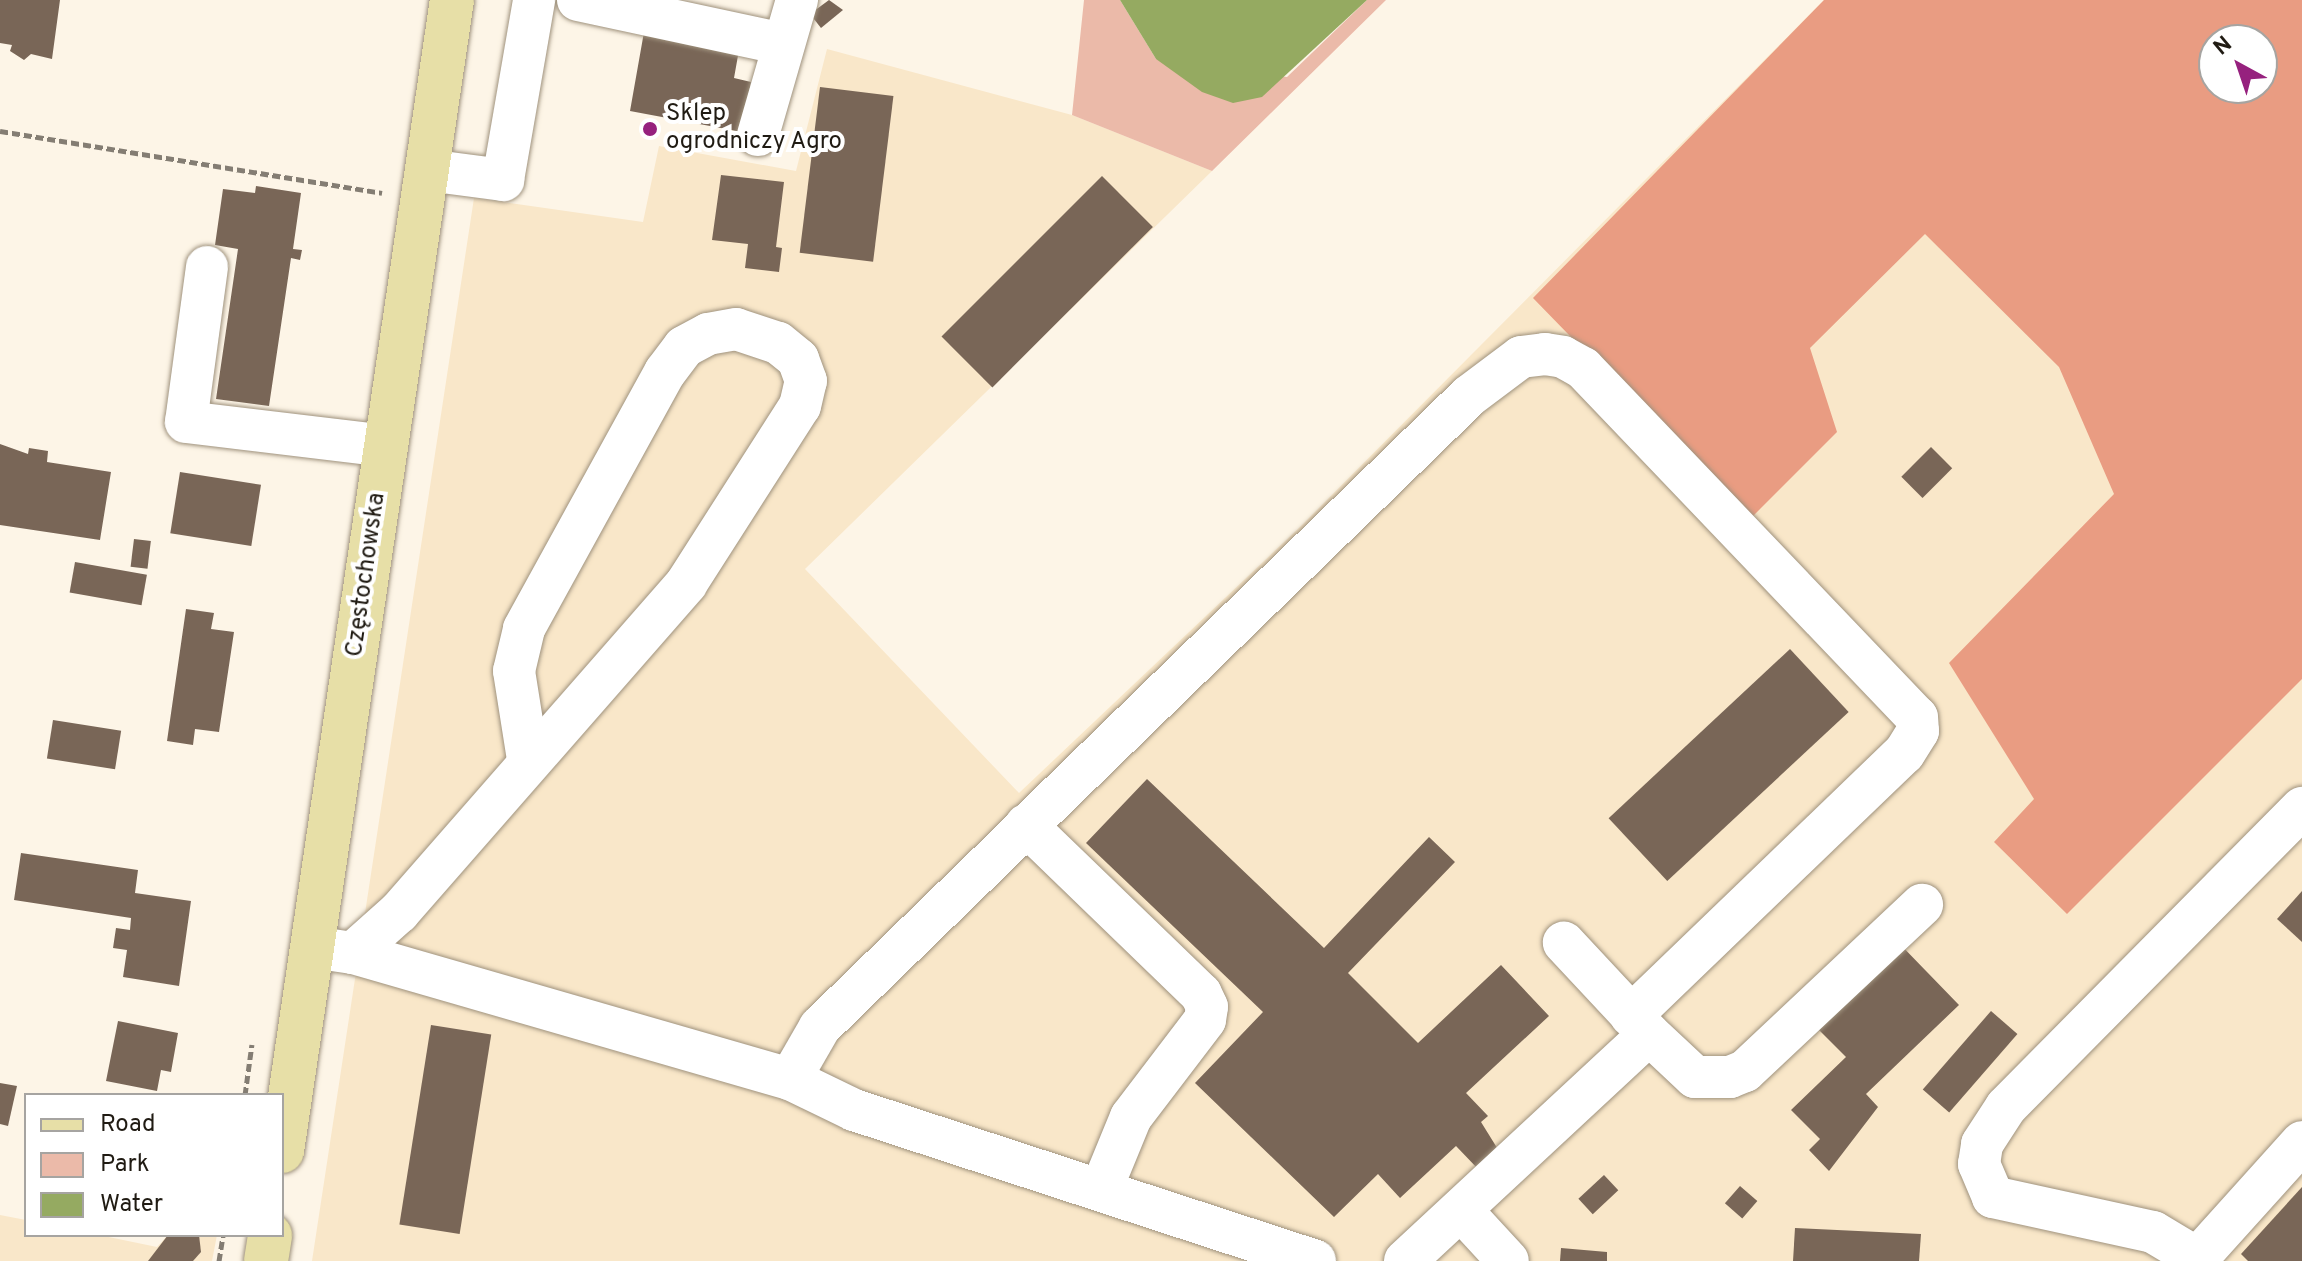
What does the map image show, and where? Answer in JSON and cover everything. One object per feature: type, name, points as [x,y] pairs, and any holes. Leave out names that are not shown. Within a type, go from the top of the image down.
[{"type":"main road","name":"Częstochowska","points":[[284,1143],[333,950],[386,446],[452,0]]},
{"type":"main road","points":[[266,1261],[270,1237]]},
{"type":"lane","points":[[427,170],[503,180],[534,0]]},
{"type":"lane","points":[[578,0],[783,44]]},
{"type":"lane","points":[[758,135],[797,0]]},
{"type":"lane","points":[[207,267],[186,422],[386,446]]},
{"type":"lane","points":[[333,950],[399,912],[528,759],[686,584],[784,436],[806,381],[798,359],[778,343],[736,329],[708,334],[684,347],[665,372],[524,629],[514,671],[528,759]]},
{"type":"lane","points":[[790,1079],[820,1027],[1497,370],[1521,357],[1563,357],[1583,368],[1917,717],[1918,731],[1904,753],[1461,1210],[1405,1261]]},
{"type":"lane","points":[[2302,808],[2006,1107],[1982,1144],[1979,1164],[1983,1185],[1993,1197],[2153,1232],[2195,1259],[2302,1142]]},
{"type":"lane","points":[[1026,825],[1201,994],[1207,1007],[1205,1020],[1131,1117],[1101,1190]]},
{"type":"lane","points":[[1564,943],[1640,1025],[1695,1077],[1730,1077],[1745,1071],[1922,905]]},
{"type":"lane","points":[[333,950],[790,1079],[854,1110],[1315,1261]]},
{"type":"lane","points":[[1461,1210],[1508,1261]]},
{"type":"path","points":[[0,131],[383,194]]},
{"type":"path","points":[[219,1261],[223,1237]]},
{"type":"shaded area","points":[[1824,0],[2302,0],[2302,1261],[312,1261],[474,198],[643,222],[659,146],[796,171],[827,49],[1072,115],[1212,171],[805,569],[1019,793],[1302,525]]},
{"type":"shaded area","points":[[1824,0],[2302,0],[2302,679],[2067,914],[1994,842],[2034,799],[1949,663],[2114,494],[2059,367],[1925,234],[1810,348],[1837,432],[1749,520],[1533,298]]},
{"type":"shaded area","points":[[0,1215],[24,1220],[24,1237],[109,1237],[157,1247],[166,1237],[217,1237],[212,1261],[0,1261]]},
{"type":"green space","points":[[1084,0],[1120,0],[1156,59],[1287,77],[1367,0],[1386,0],[1212,171],[1072,115]]},
{"type":"water","points":[[1120,0],[1367,0],[1262,97],[1233,103],[1202,92],[1156,59]]},
{"type":"building","points":[[0,0],[60,0],[52,59],[31,54],[24,60],[10,51],[12,45],[0,43]]},
{"type":"building","points":[[829,0],[843,10],[821,28],[810,14]]},
{"type":"building","points":[[644,32],[739,50],[734,78],[751,82],[742,132],[630,111]]},
{"type":"building","points":[[820,87],[893,96],[873,262],[800,253]]},
{"type":"building","points":[[721,175],[784,182],[776,247],[782,248],[779,272],[745,268],[748,244],[712,240]]},
{"type":"building","points":[[1102,176],[1153,227],[992,387],[941,337]]},
{"type":"building","points":[[256,186],[301,193],[293,249],[302,250],[300,260],[291,258],[269,406],[216,399],[238,249],[215,245],[223,189],[255,193]]},
{"type":"building","points":[[0,444],[28,454],[29,448],[48,451],[47,462],[111,472],[100,540],[0,525]]},
{"type":"building","points":[[1931,447],[1952,468],[1923,498],[1901,477]]},
{"type":"building","points":[[180,472],[261,485],[251,546],[170,533]]},
{"type":"building","points":[[134,539],[151,541],[147,569],[131,567]]},
{"type":"building","points":[[75,562],[147,575],[142,605],[70,593]]},
{"type":"building","points":[[186,609],[214,613],[211,629],[234,632],[219,732],[195,729],[193,745],[167,741]]},
{"type":"building","points":[[1790,649],[1849,712],[1667,881],[1609,818]]},
{"type":"building","points":[[53,720],[121,731],[115,769],[47,759]]},
{"type":"building","points":[[1147,779],[1324,948],[1429,837],[1455,862],[1348,973],[1418,1043],[1501,965],[1549,1016],[1466,1093],[1488,1116],[1481,1122],[1499,1151],[1479,1170],[1456,1146],[1400,1198],[1378,1174],[1334,1217],[1195,1083],[1263,1012],[1086,843]]},
{"type":"building","points":[[21,853],[138,870],[135,893],[191,901],[179,986],[123,977],[127,950],[113,948],[116,928],[130,930],[131,918],[14,900]]},
{"type":"building","points":[[2302,891],[2302,942],[2277,919]]},
{"type":"building","points":[[1895,939],[1959,1005],[1866,1094],[1878,1107],[1829,1171],[1809,1150],[1820,1139],[1791,1110],[1846,1057],[1810,1021]]},
{"type":"building","points":[[1991,1011],[2017,1034],[1949,1112],[1923,1089]]},
{"type":"building","points":[[118,1021],[178,1033],[171,1072],[161,1070],[157,1091],[106,1081]]},
{"type":"building","points":[[431,1025],[491,1035],[460,1234],[399,1225]]},
{"type":"building","points":[[0,1083],[17,1086],[8,1126],[0,1124]]},
{"type":"building","points":[[1604,1175],[1618,1190],[1593,1214],[1578,1199]]},
{"type":"building","points":[[1740,1186],[1757,1201],[1742,1218],[1725,1203]]},
{"type":"building","points":[[2302,1187],[2302,1261],[2248,1261],[2241,1254]]},
{"type":"building","points":[[1795,1228],[1921,1234],[1919,1261],[1793,1261]]},
{"type":"building","points":[[166,1237],[199,1237],[201,1252],[193,1261],[148,1261]]},
{"type":"building","points":[[1561,1248],[1607,1252],[1607,1261],[1560,1261]]},
{"type":"place","name":"Sklep ogrodniczy Agro","points":[[650,129]]}]
